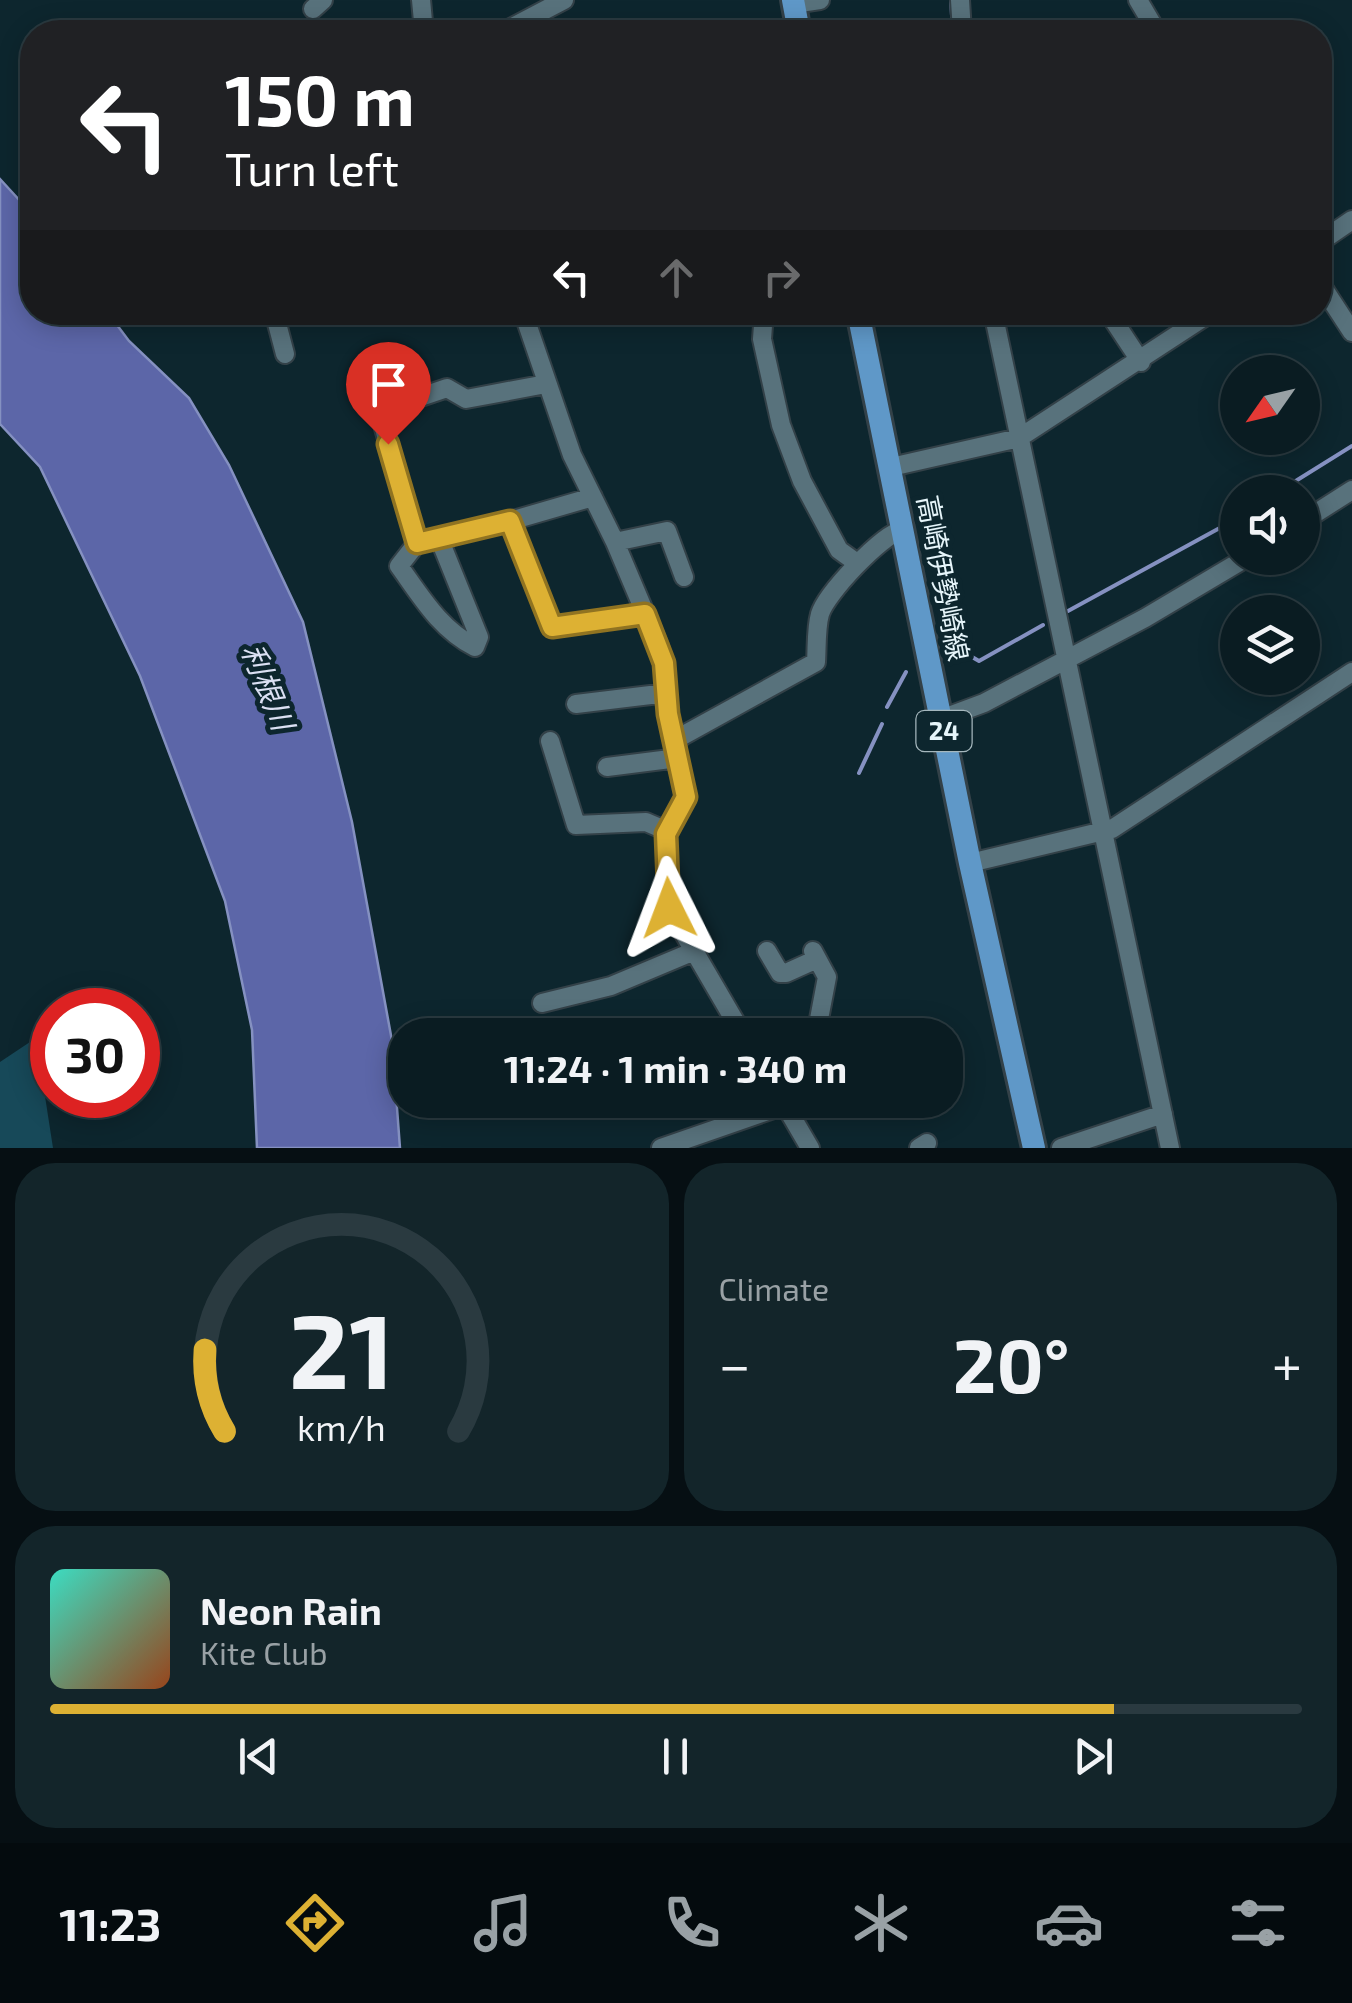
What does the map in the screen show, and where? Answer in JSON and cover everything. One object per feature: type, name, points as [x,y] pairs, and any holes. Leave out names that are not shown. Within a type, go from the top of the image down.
[{"type":"main road","name":"高崎伊勢崎線","points":[[861,325],[970,863],[1034,1148]]},
{"type":"street","points":[[526,20],[564,0]]},
{"type":"street","points":[[793,2],[820,0]]},
{"type":"street","points":[[1332,302],[1352,332]]},
{"type":"street","points":[[277,325],[285,354]]},
{"type":"street","points":[[527,325],[572,456],[615,542],[664,663],[686,802],[667,831],[669,908],[733,1018]]},
{"type":"street","points":[[763,325],[762,339],[781,425],[802,481],[839,550],[857,563]]},
{"type":"street","points":[[996,325],[1170,1148]]},
{"type":"street","points":[[1116,325],[1140,362]]},
{"type":"street","points":[[891,467],[1019,438],[1193,325]]},
{"type":"street","points":[[417,543],[379,410],[447,388],[466,399],[546,384]]},
{"type":"street","points":[[1320,510],[1352,490]]},
{"type":"street","points":[[439,538],[479,637],[474,647],[454,636],[437,619],[400,566],[417,543],[593,497]]},
{"type":"street","points":[[510,521],[552,627],[645,614]]},
{"type":"street","points":[[677,750],[682,736],[816,662],[820,612],[857,563],[886,536],[902,530]]},
{"type":"street","points":[[615,542],[668,531],[684,577]]},
{"type":"street","points":[[941,719],[1066,660],[1220,573]]},
{"type":"street","points":[[970,863],[1103,833],[1352,672]]},
{"type":"street","points":[[576,704],[667,693]]},
{"type":"street","points":[[550,742],[576,825],[646,822],[667,831]]},
{"type":"street","points":[[607,768],[677,750]]},
{"type":"street","points":[[767,951],[780,973],[815,955],[827,977],[821,1018]]},
{"type":"street","points":[[542,1003],[611,986],[692,952]]},
{"type":"street","points":[[1061,1148],[1164,1114]]},
{"type":"street","points":[[661,1148],[751,1118]]},
{"type":"street","points":[[796,1118],[810,1148]]},
{"type":"shaded area","points":[[30,1042],[30,1118],[48,1118],[53,1148],[0,1148],[0,1062]]},
{"type":"water","name":"利根川","points":[[0,179],[20,201],[20,325],[117,325],[189,398],[229,465],[303,622],[352,822],[388,1019],[388,1118],[398,1118],[400,1148],[257,1148],[252,1030],[225,901],[140,676],[40,467],[0,424]]},
{"type":"waterway","points":[[951,0],[952,20]]},
{"type":"waterway","points":[[1305,475],[1352,446]]},
{"type":"waterway","points":[[1068,611],[1220,528]]},
{"type":"waterway","points":[[941,639],[979,661],[1043,625]]},
{"type":"waterway","points":[[887,707],[906,672]]},
{"type":"waterway","points":[[859,773],[882,724]]},
{"type":"route","points":[[388,444],[417,543],[510,521],[552,627],[645,614],[664,663],[668,714],[686,797],[666,834],[669,908]]}]
